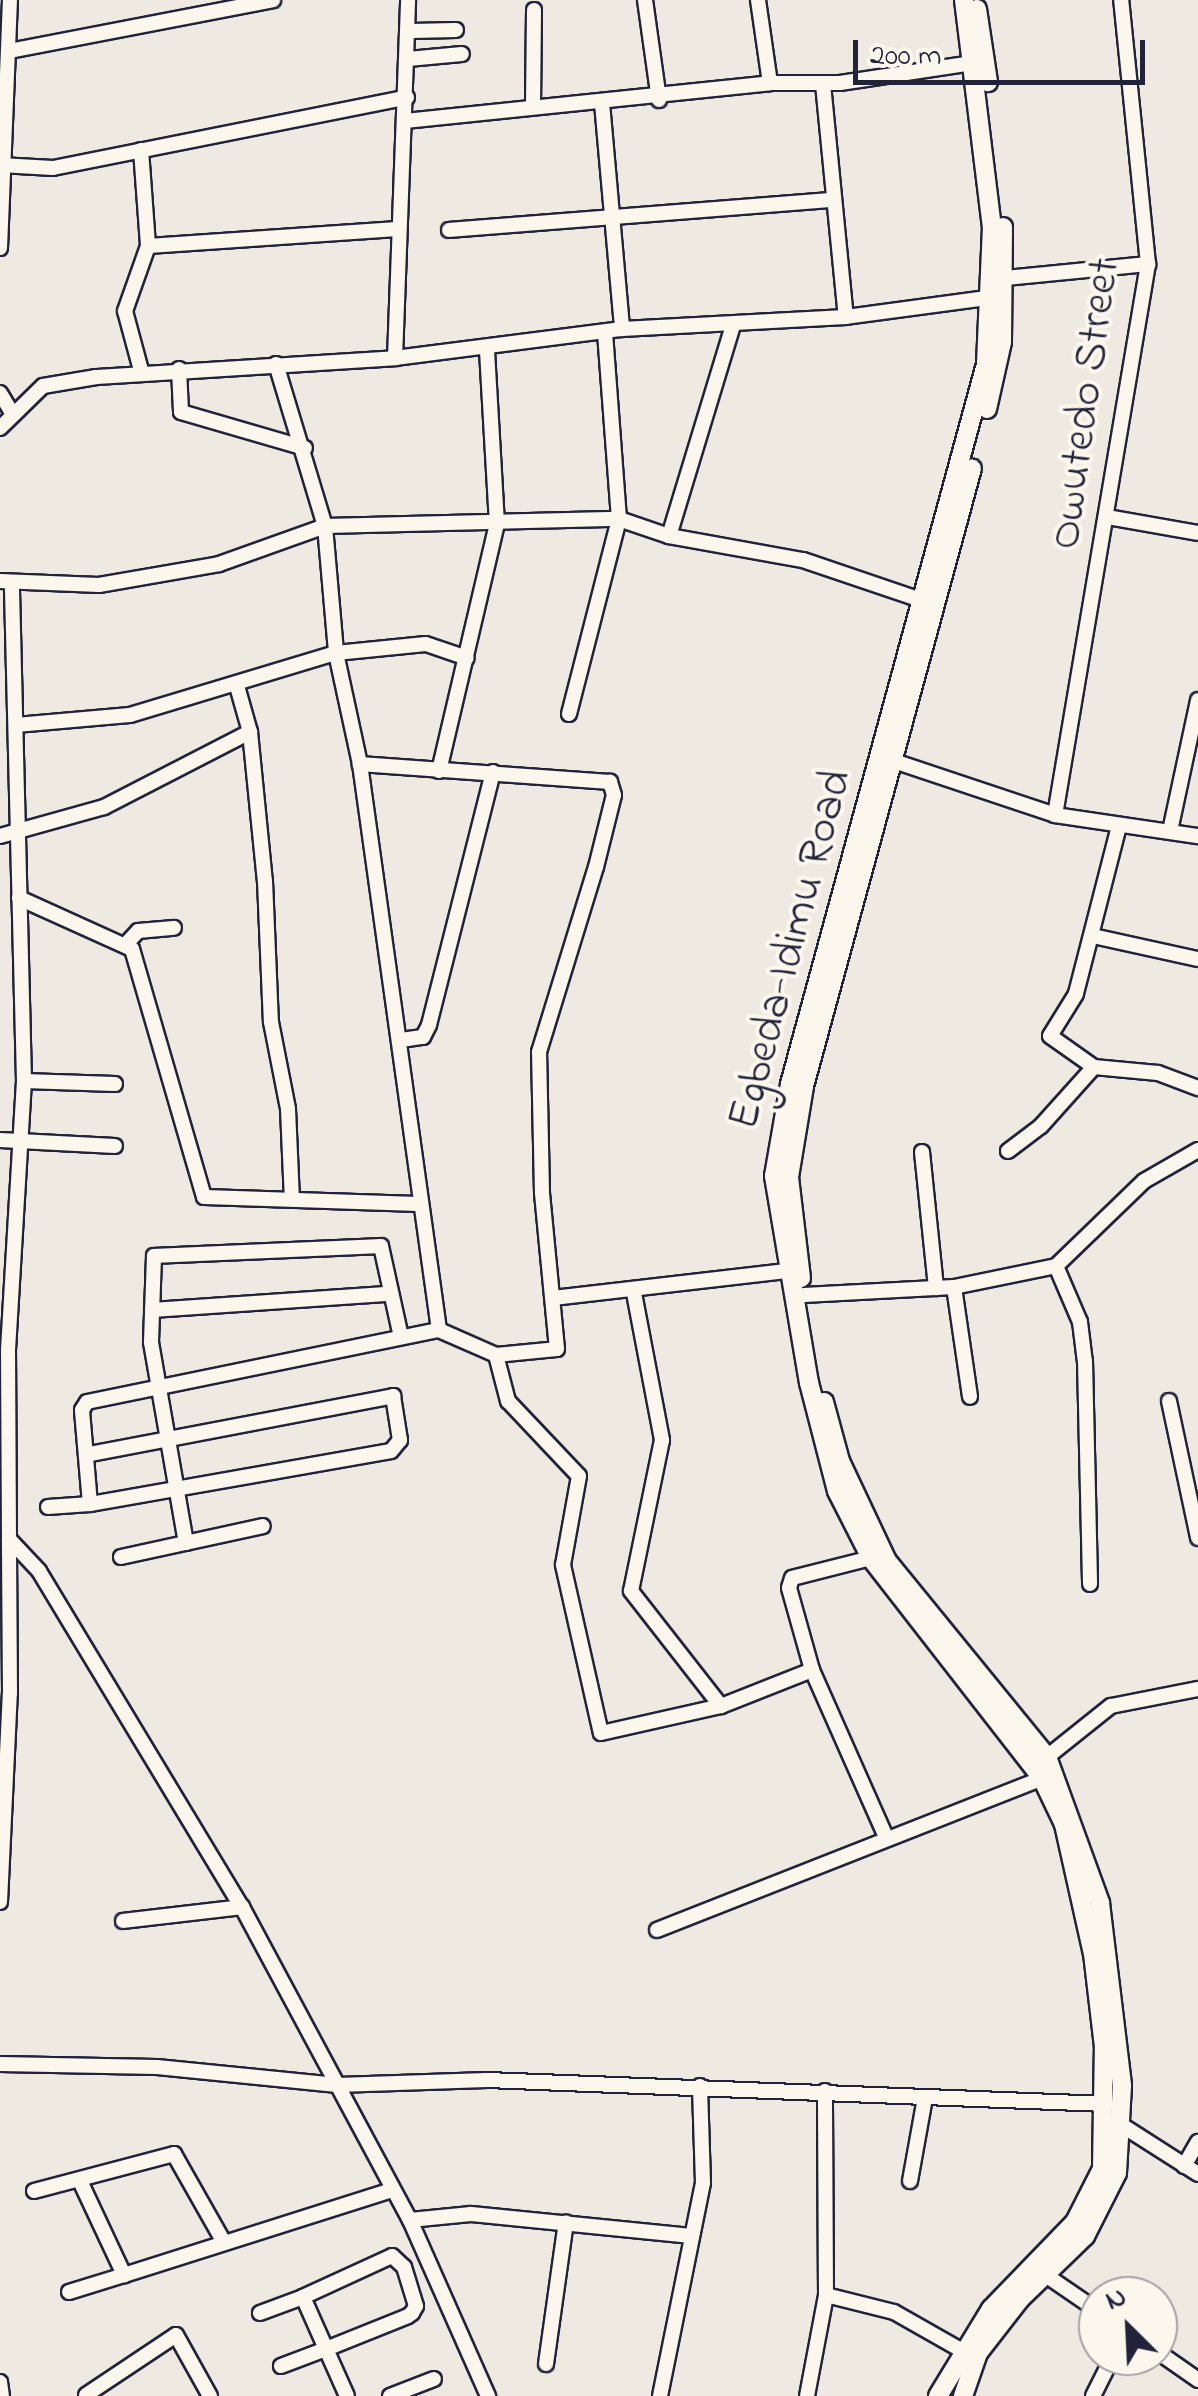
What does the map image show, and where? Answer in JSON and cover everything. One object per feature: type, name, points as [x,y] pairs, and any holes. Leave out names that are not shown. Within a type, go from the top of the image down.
[{"type":"main road","name":"Egbeda-Idimu Road","points":[[938,2396],[961,2350],[1092,2196],[1102,2169],[1111,2046],[1100,1903],[1047,1757],[872,1558],[823,1448],[788,1271],[774,1176],[779,1130],[975,412],[993,298],[964,0]]},
{"type":"main road","name":"Egbeda-Idimu Road","points":[[962,2396],[978,2352],[1104,2208],[1124,2126],[1084,1897],[1064,1824],[1042,1778],[887,1560],[862,1515],[818,1380],[791,1218],[793,1140],[996,378],[1005,278],[975,0]]},
{"type":"street","points":[[0,248],[10,0]]},
{"type":"street","points":[[6,46],[274,0]]},
{"type":"street","points":[[396,358],[396,229],[411,31],[408,0]]},
{"type":"street","points":[[645,0],[658,100]]},
{"type":"street","points":[[758,0],[770,83]]},
{"type":"street","name":"Owutedo Street","points":[[1055,814],[1148,264],[1122,0]]},
{"type":"street","points":[[533,106],[534,10]]},
{"type":"street","points":[[411,31],[456,30]]},
{"type":"street","points":[[408,59],[462,54]]},
{"type":"street","points":[[405,121],[533,106],[658,100],[770,83],[823,84],[973,63]]},
{"type":"street","points":[[823,84],[846,318]]},
{"type":"street","points":[[3,165],[53,168],[406,97]]},
{"type":"street","points":[[602,103],[622,330]]},
{"type":"street","points":[[141,150],[148,246],[125,311],[142,374]]},
{"type":"street","points":[[450,230],[833,200]]},
{"type":"street","points":[[148,246],[396,229]]},
{"type":"street","points":[[1005,278],[1148,264]]},
{"type":"street","points":[[0,428],[11,411],[43,386],[178,370],[396,358],[622,330],[846,318],[993,298]]},
{"type":"street","points":[[670,536],[734,326]]},
{"type":"street","points":[[569,714],[618,519],[605,333]]},
{"type":"street","points":[[439,770],[498,524],[487,349]]},
{"type":"street","points":[[276,364],[305,448],[325,526],[336,652],[360,764],[401,1040],[419,1204],[440,1330]]},
{"type":"street","points":[[178,370],[180,412],[305,448]]},
{"type":"street","points":[[0,393],[11,411]]},
{"type":"street","points":[[1108,516],[1198,533]]},
{"type":"street","points":[[0,1902],[9,1539],[8,1350],[24,1081],[20,834],[6,582],[99,585],[219,564],[325,526],[618,519],[670,536],[803,560],[924,601]]},
{"type":"street","points":[[16,725],[130,715],[238,686],[336,652],[426,644],[468,658]]},
{"type":"street","points":[[238,686],[250,732],[292,1199]]},
{"type":"street","points":[[1170,831],[1198,700]]},
{"type":"street","points":[[0,836],[20,834],[104,807],[250,732]]},
{"type":"street","points":[[894,761],[1055,814],[1198,836]]},
{"type":"street","points":[[90,1504],[90,1454],[82,1404],[440,1330],[496,1354],[557,1349],[542,1193],[539,1052],[614,794],[610,782],[596,776],[360,764]]},
{"type":"street","points":[[401,1040],[423,1036],[429,1026],[493,772]]},
{"type":"street","points":[[0,795],[18,797]]},
{"type":"street","points":[[1119,826],[1076,994],[1050,1036],[1094,1067],[1158,1073],[1198,1088]]},
{"type":"street","points":[[20,898],[127,943]]},
{"type":"street","points":[[127,943],[138,931],[174,928]]},
{"type":"street","points":[[1093,936],[1198,959]]},
{"type":"street","points":[[127,943],[204,1196],[419,1204]]},
{"type":"street","points":[[1008,1151],[1041,1126],[1094,1067]]},
{"type":"street","points":[[24,1081],[115,1084]]},
{"type":"street","points":[[0,1140],[114,1146]]},
{"type":"street","points":[[804,1295],[954,1287],[1056,1266],[1144,1181],[1198,1150]]},
{"type":"street","points":[[922,1152],[936,1288]]},
{"type":"street","points":[[186,1543],[161,1388],[150,1265],[166,1253],[366,1243],[381,1246],[402,1337]]},
{"type":"street","points":[[1056,1266],[1080,1322],[1085,1361],[1090,1584]]},
{"type":"street","points":[[553,1298],[634,1292],[788,1271]]},
{"type":"street","points":[[954,1287],[970,1397]]},
{"type":"street","points":[[634,1292],[662,1440],[631,1591],[721,1706]]},
{"type":"street","points":[[152,1310],[389,1294]]},
{"type":"street","points":[[496,1354],[508,1401],[579,1476],[563,1565],[601,1733],[721,1706],[812,1670]]},
{"type":"street","points":[[48,1507],[90,1504],[390,1451],[400,1440],[394,1396],[90,1454]]},
{"type":"street","points":[[1169,1401],[1198,1538]]},
{"type":"street","points":[[121,1557],[262,1526]]},
{"type":"street","points":[[9,1539],[39,1571],[242,1907],[410,2220],[488,2396]]},
{"type":"street","points":[[872,1558],[789,1583],[812,1670],[886,1837]]},
{"type":"street","points":[[1047,1757],[1111,1706],[1198,1690]]},
{"type":"street","points":[[657,1930],[774,1888],[886,1837],[1042,1778]]},
{"type":"street","points":[[123,1920],[242,1907]]},
{"type":"street","points":[[0,2064],[157,2067],[338,2085],[472,2080],[1105,2104]]},
{"type":"street","points":[[660,2396],[703,2183],[700,2086]]},
{"type":"street","points":[[807,2396],[826,2295],[826,2091]]},
{"type":"street","points":[[910,2181],[925,2098]]},
{"type":"street","points":[[1124,2126],[1191,2170],[1198,2142]]},
{"type":"street","points":[[34,2191],[81,2183],[174,2154],[222,2239]]},
{"type":"street","points":[[81,2183],[124,2275]]},
{"type":"street","points":[[69,2292],[222,2239],[392,2190]]},
{"type":"street","points":[[410,2220],[455,2214],[692,2236]]},
{"type":"street","points":[[546,2364],[566,2222]]},
{"type":"street","points":[[260,2313],[392,2256],[400,2260],[416,2306],[412,2313],[281,2366]]},
{"type":"street","points":[[1044,2274],[1078,2297]]},
{"type":"street","points":[[826,2295],[894,2312],[961,2350]]},
{"type":"street","points":[[303,2297],[348,2396]]},
{"type":"street","points":[[86,2396],[176,2335],[210,2396]]},
{"type":"street","points":[[390,2396],[434,2379]]},
{"type":"street","points":[[0,2382],[2,2396]]}]
